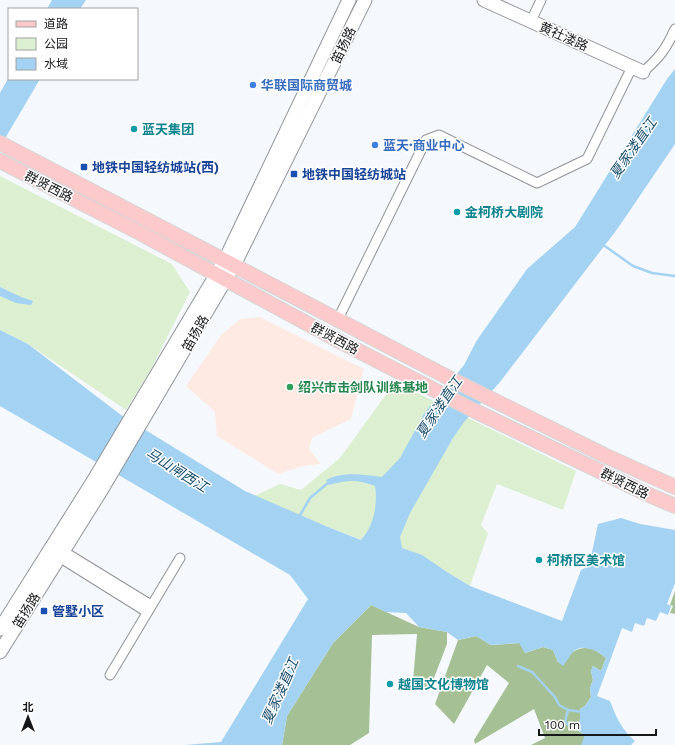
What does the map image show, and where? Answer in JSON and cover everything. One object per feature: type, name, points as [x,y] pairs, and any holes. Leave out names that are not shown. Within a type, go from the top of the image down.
[{"type":"main road","name":"群贤西路","points":[[4,145],[451,379],[606,456],[675,488]]},
{"type":"main road","name":"群贤西路","points":[[0,161],[140,232],[343,342],[475,411],[675,506]]},
{"type":"street","name":"笛扬路","points":[[230,262],[349,0]]},
{"type":"street","name":"笛扬路","points":[[0,652],[61,554],[97,486],[230,262],[365,0]]},
{"type":"street","name":"黄社溇路","points":[[484,0],[638,69]]},
{"type":"street","points":[[531,21],[541,0]]},
{"type":"street","points":[[338,319],[426,140],[439,135],[536,183],[587,159],[638,69],[656,60],[666,47],[675,28]]},
{"type":"street","name":"笛扬路","points":[[0,629],[97,486]]},
{"type":"street","points":[[61,554],[149,608]]},
{"type":"street","points":[[110,675],[180,558]]},
{"type":"shaded area","points":[[260,317],[364,369],[351,419],[312,438],[309,449],[321,464],[303,466],[278,474],[217,436],[215,412],[186,386],[221,335],[240,319]]},
{"type":"green space","points":[[0,176],[172,264],[190,292],[151,369],[126,410],[28,344],[0,330]]},
{"type":"green space","points":[[395,382],[576,471],[563,510],[497,484],[481,525],[488,533],[470,586],[447,572],[328,527],[254,496],[280,484],[301,490],[340,458]]},
{"type":"green space","points":[[675,591],[675,614],[670,613],[673,606],[670,605]]},
{"type":"green space","points":[[371,605],[419,627],[447,632],[447,644],[429,691],[413,681],[417,634],[372,635],[369,733],[350,745],[282,745],[287,716],[333,643]]},
{"type":"green space","points":[[476,636],[491,645],[520,643],[525,653],[543,647],[553,650],[558,662],[576,650],[582,648],[593,649],[606,658],[601,671],[593,666],[591,671],[593,680],[590,688],[591,697],[585,706],[580,709],[580,719],[575,729],[585,735],[582,745],[531,745],[545,738],[534,709],[475,744],[474,740],[509,683],[487,665],[454,724],[435,704],[458,640]]},
{"type":"water","points":[[52,0],[86,0],[81,8],[48,8]]},
{"type":"water","points":[[675,69],[675,144],[618,228],[500,382],[464,422],[453,438],[410,513],[400,537],[402,548],[422,555],[470,586],[562,621],[581,570],[589,566],[598,524],[621,518],[640,524],[675,530],[675,583],[667,604],[671,606],[668,615],[660,612],[656,621],[647,618],[644,626],[635,623],[632,632],[622,628],[597,696],[610,701],[620,723],[635,741],[631,745],[581,745],[585,735],[575,729],[580,719],[580,709],[585,706],[591,697],[590,688],[593,680],[591,671],[593,666],[601,671],[606,658],[594,650],[580,648],[576,650],[572,653],[563,666],[558,662],[553,650],[543,647],[525,653],[519,643],[491,645],[476,636],[458,640],[447,632],[419,627],[406,613],[386,612],[371,605],[333,643],[287,716],[282,745],[185,745],[221,742],[308,599],[290,575],[0,406],[0,330],[28,344],[121,415],[245,491],[361,540],[372,522],[376,500],[375,486],[363,482],[352,481],[329,485],[326,480],[340,475],[382,477],[400,458],[425,412],[464,365],[477,340],[527,269],[575,227],[667,79]]},
{"type":"water","points":[[8,79],[8,80],[39,80],[0,147],[0,93]]},
{"type":"water","points":[[0,287],[33,301],[31,305],[16,303],[0,296]]},
{"type":"waterway","points":[[602,244],[633,266],[652,273],[675,276]]},
{"type":"waterway","points":[[299,517],[310,498],[329,482]]},
{"type":"waterway","points":[[518,666],[532,672],[555,697],[559,705],[568,710],[565,722],[556,723]]},
{"type":"waterway","points":[[568,710],[582,712]]},
{"type":"waterway","points":[[565,722],[570,726],[577,728]]},
{"type":"place","name":"华联国际商贸城","points":[[253,85]]},
{"type":"place","name":"蓝天集团","points":[[134,129]]},
{"type":"place","name":"蓝天·商业中心","points":[[375,145]]},
{"type":"place","name":"地铁中国轻纺城站(西)","points":[[84,167]]},
{"type":"place","name":"地铁中国轻纺城站","points":[[294,174]]},
{"type":"place","name":"金柯桥大剧院","points":[[457,212]]},
{"type":"place","name":"绍兴市击剑队训练基地","points":[[290,387]]},
{"type":"place","name":"柯桥区美术馆","points":[[539,560]]},
{"type":"place","name":"管墅小区","points":[[44,611]]},
{"type":"place","name":"越国文化博物馆","points":[[390,684]]},
{"type":"water label","name":"夏家溇直江","points":[[633,148]]},
{"type":"water label","name":"夏家溇直江","points":[[439,407]]},
{"type":"water label","name":"马山闸西江","points":[[177,470]]},
{"type":"water label","name":"夏家溇直江","points":[[280,691]]}]
